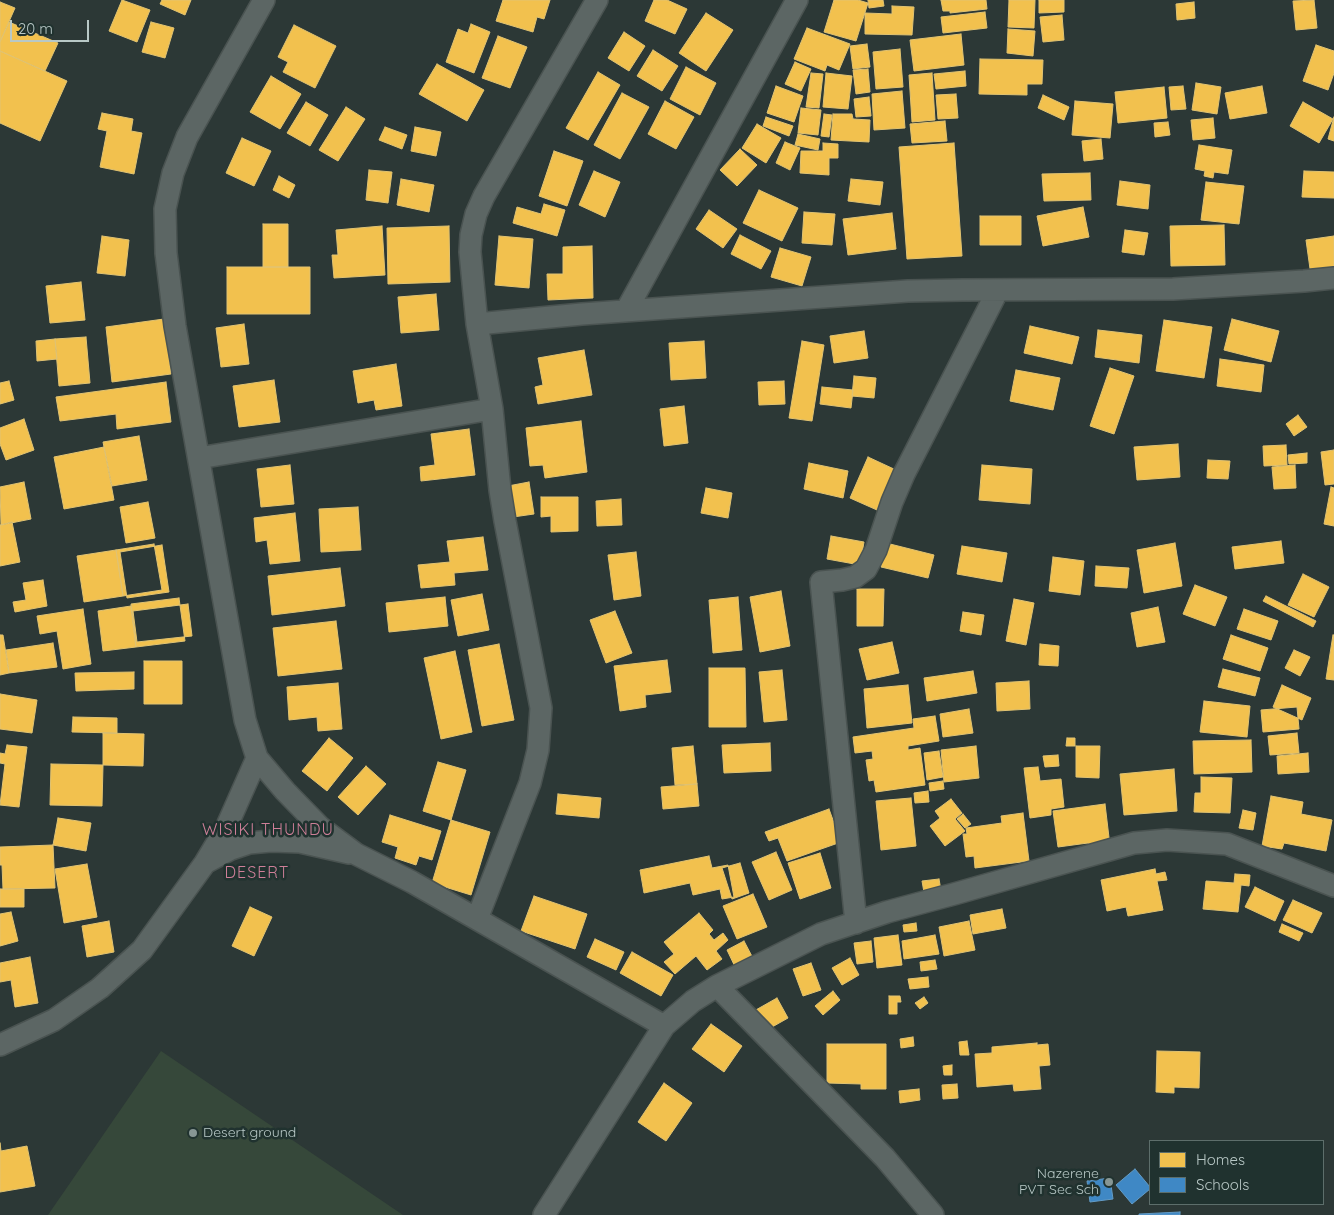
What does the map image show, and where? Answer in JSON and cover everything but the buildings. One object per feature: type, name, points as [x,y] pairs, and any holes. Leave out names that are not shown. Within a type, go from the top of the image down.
[{"type":"street","points":[[264,0],[187,137],[173,173],[166,209],[166,253],[175,326],[245,720],[257,758],[284,791],[321,828],[356,854],[412,882],[664,1026]]},
{"type":"street","points":[[477,919],[530,783],[538,750],[541,708],[500,490],[492,409],[477,324],[470,252],[471,235],[476,214],[484,196],[597,0]]},
{"type":"street","points":[[626,311],[797,0]]},
{"type":"street","points":[[477,324],[582,314],[908,291],[1173,289],[1334,278]]},
{"type":"street","points":[[856,923],[822,582],[855,577],[866,569],[876,550],[892,502],[904,474],[998,290]]},
{"type":"street","points":[[199,458],[492,409]]},
{"type":"street","points":[[0,1045],[54,1020],[100,988],[142,950],[205,863],[226,828],[257,758]]},
{"type":"street","points":[[544,1215],[664,1026],[692,1001],[717,986],[822,934],[887,912],[1134,843],[1167,840],[1227,844],[1334,886]]},
{"type":"street","points":[[205,863],[231,849],[248,843],[300,842],[356,854]]},
{"type":"street","points":[[717,986],[885,1158],[933,1215]]},
{"type":"green space","name":"Desert ground","points":[[161,1051],[403,1215],[48,1215]]},
{"type":"place","name":"Desert ground","points":[[193,1133]]},
{"type":"place","name":"Nazerene PVT Sec Sch","points":[[1109,1182]]},
{"type":"district","name":"WISIKI THUNDU","points":[[268,830]]},
{"type":"district","name":"DESERT","points":[[257,873]]}]
